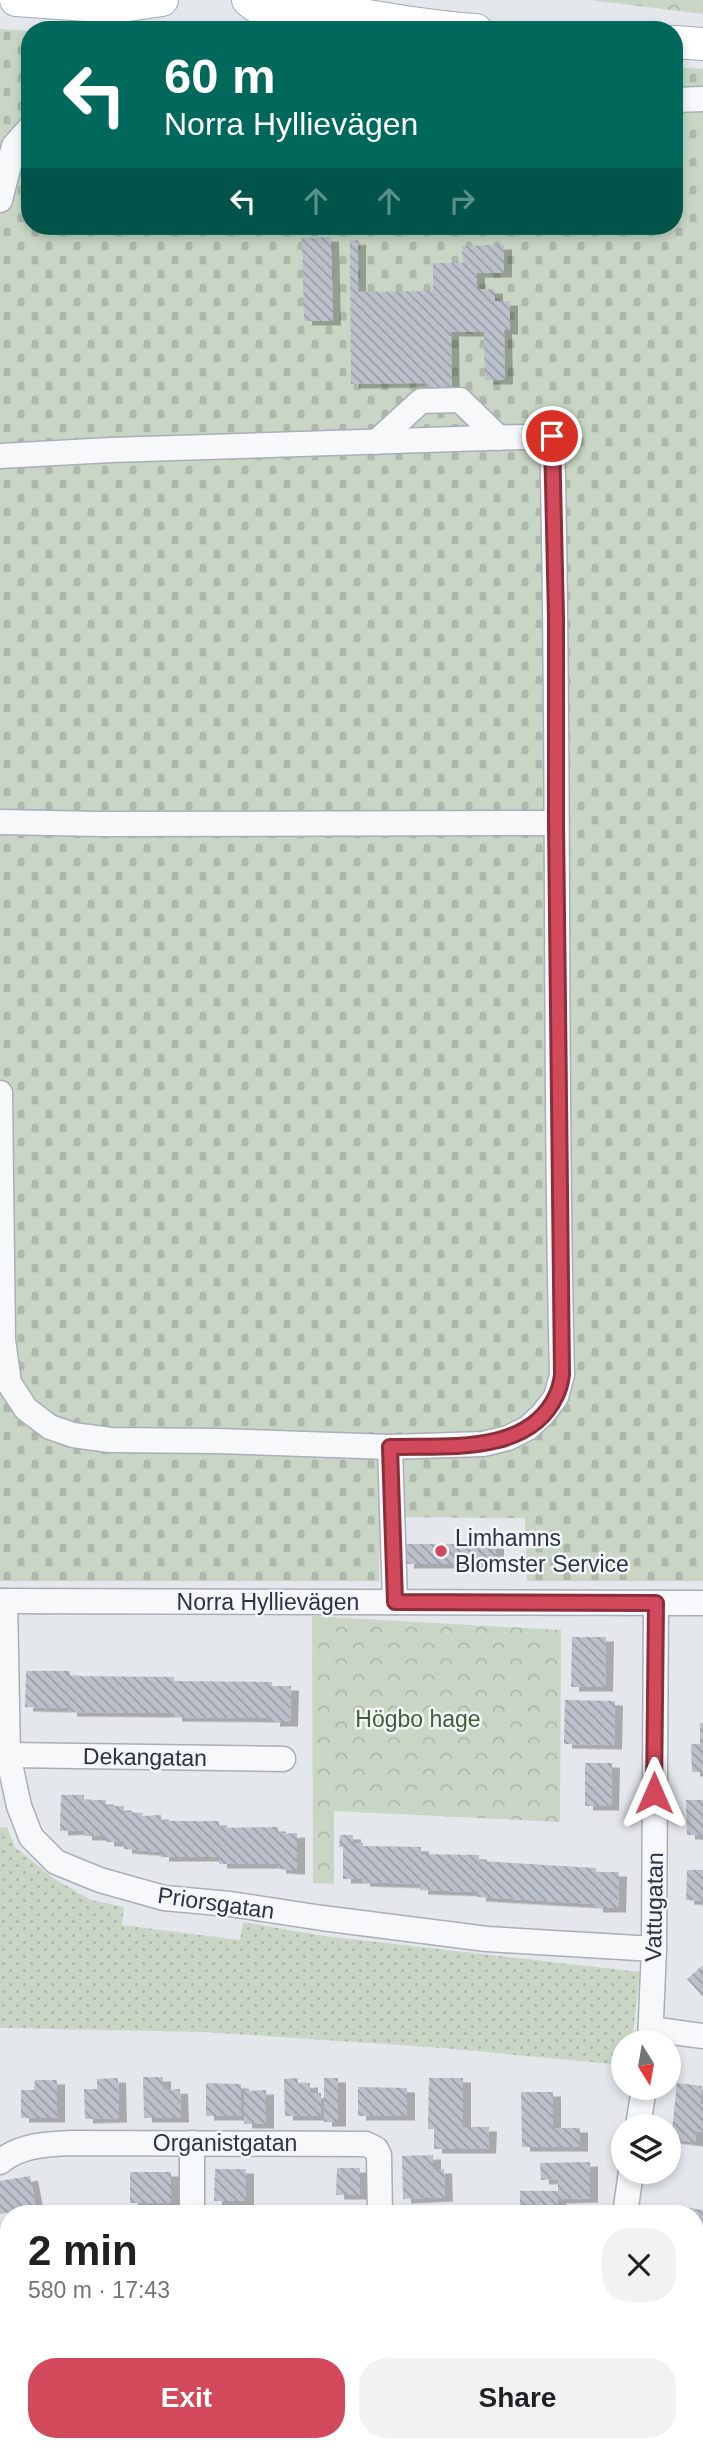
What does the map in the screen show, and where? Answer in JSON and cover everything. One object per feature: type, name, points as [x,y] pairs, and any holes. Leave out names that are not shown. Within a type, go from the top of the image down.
[{"type":"main road","points":[[16,0],[115,7],[162,0]]},
{"type":"main road","points":[[26,1],[37,0]]},
{"type":"main road","points":[[248,0],[263,10],[275,13],[286,14],[312,3],[395,21]]},
{"type":"main road","points":[[394,0],[446,21]]},
{"type":"main road","points":[[683,43],[703,44]]},
{"type":"street","points":[[683,100],[703,99]]},
{"type":"street","points":[[0,200],[14,146],[21,138]]},
{"type":"street","points":[[376,442],[421,401],[460,400],[499,438]]},
{"type":"street","points":[[0,456],[124,449],[552,436],[562,1375],[556,1397],[528,1427],[508,1438],[483,1444],[390,1447],[110,1440],[73,1435],[50,1427],[26,1409],[9,1383],[3,1340],[0,1093]]},
{"type":"street","points":[[0,822],[556,823]]},
{"type":"street","points":[[390,1447],[395,1602]]},
{"type":"street","name":"Norra Hyllievägen","points":[[2,1601],[703,1603]]},
{"type":"street","name":"Priorsgatan","points":[[2,1601],[8,1755],[19,1806],[31,1837],[56,1862],[100,1880],[164,1898],[230,1904],[487,1939],[654,1949]]},
{"type":"street","name":"Vattugatan","points":[[651,2030],[656,1603]]},
{"type":"street","name":"Dekangatan","points":[[8,1755],[283,1759]]},
{"type":"street","points":[[681,2036],[703,2036]]},
{"type":"street","points":[[192,2143],[192,2205]]},
{"type":"street","name":"Organistgatan","points":[[4,2158],[40,2145],[366,2144],[376,2149],[379,2155],[380,2205]]},
{"type":"street","points":[[626,2205],[629,2184]]},
{"type":"green space","points":[[590,0],[703,0],[703,14]]},
{"type":"green space","points":[[0,29],[21,30],[21,235],[683,235],[683,68],[703,69],[703,1581],[527,1581],[525,1518],[380,1517],[379,1581],[0,1581]]},
{"type":"green space","name":"Högbo hage","points":[[312,1616],[561,1630],[560,1822],[334,1811],[334,1884],[313,1883]]},
{"type":"green space","points":[[0,1827],[7,1827],[15,1847],[53,1878],[91,1900],[124,1907],[122,1925],[240,1940],[243,1922],[324,1936],[640,1972],[633,2030],[611,2030],[611,2064],[443,2048],[204,2032],[0,2028]]},
{"type":"building","points":[[331,237],[333,321],[304,321],[302,238]]},
{"type":"building","points":[[358,240],[358,292],[433,291],[433,263],[463,263],[462,246],[504,245],[504,273],[477,273],[477,289],[495,289],[495,301],[510,301],[510,330],[504,330],[505,380],[485,380],[484,332],[451,332],[452,406],[427,406],[426,383],[351,384],[350,241]]},
{"type":"building","points":[[406,1544],[496,1544],[496,1564],[406,1564]]},
{"type":"building","points":[[572,1637],[606,1637],[605,1687],[571,1687]]},
{"type":"building","points":[[26,1671],[70,1671],[70,1676],[174,1677],[174,1681],[272,1682],[272,1686],[291,1686],[290,1722],[272,1722],[272,1718],[174,1717],[174,1713],[69,1712],[69,1708],[25,1707]]},
{"type":"building","points":[[565,1700],[615,1701],[614,1745],[564,1744]]},
{"type":"building","points":[[700,1723],[703,1723],[703,1772],[692,1772],[691,1744],[700,1744]]},
{"type":"building","points":[[585,1763],[612,1763],[611,1806],[585,1806]]},
{"type":"building","points":[[61,1795],[84,1795],[84,1800],[106,1800],[106,1806],[124,1806],[124,1812],[143,1813],[142,1816],[161,1815],[161,1821],[219,1821],[219,1828],[278,1827],[279,1834],[297,1833],[297,1870],[278,1869],[278,1864],[219,1864],[219,1857],[161,1857],[161,1852],[124,1849],[124,1842],[106,1842],[106,1836],[84,1836],[84,1830],[60,1831]]},
{"type":"building","points":[[686,1800],[703,1800],[703,1835],[687,1835]]},
{"type":"building","points":[[340,1835],[353,1835],[353,1843],[363,1843],[363,1846],[421,1847],[421,1854],[479,1855],[479,1861],[596,1868],[596,1872],[619,1872],[618,1908],[595,1908],[595,1904],[478,1897],[478,1892],[420,1890],[420,1884],[343,1879],[343,1847],[339,1847]]},
{"type":"building","points":[[687,1870],[703,1870],[703,1901],[686,1900]]},
{"type":"building","points":[[703,1965],[703,1997],[687,1979]]},
{"type":"building","points":[[143,2077],[163,2077],[163,2090],[180,2089],[181,2118],[144,2118]]},
{"type":"building","points":[[118,2078],[119,2118],[85,2119],[84,2089],[97,2089],[97,2079]]},
{"type":"building","points":[[298,2078],[298,2084],[310,2083],[310,2094],[321,2093],[321,2116],[285,2116],[284,2079]]},
{"type":"building","points":[[324,2078],[338,2078],[338,2122],[324,2122]]},
{"type":"building","points":[[429,2078],[463,2078],[463,2127],[489,2127],[488,2149],[434,2149],[434,2129],[428,2129]]},
{"type":"building","points":[[35,2080],[57,2080],[57,2118],[21,2118],[21,2090],[34,2090]]},
{"type":"building","points":[[206,2083],[241,2084],[241,2116],[206,2116]]},
{"type":"building","points":[[681,2083],[702,2086],[700,2104],[703,2104],[703,2132],[696,2131],[695,2142],[681,2140],[681,2114],[674,2114],[675,2100],[681,2100]]},
{"type":"building","points":[[358,2087],[407,2088],[407,2116],[358,2116]]},
{"type":"building","points":[[266,2090],[266,2124],[244,2124],[244,2091]]},
{"type":"building","points":[[521,2092],[553,2092],[553,2128],[580,2128],[580,2147],[522,2147]]},
{"type":"building","points":[[433,2155],[433,2169],[444,2169],[445,2197],[403,2199],[402,2156]]},
{"type":"building","points":[[590,2162],[590,2198],[558,2199],[558,2205],[520,2205],[520,2191],[558,2191],[558,2179],[541,2180],[540,2163]]},
{"type":"building","points":[[337,2168],[360,2168],[360,2195],[336,2195]]},
{"type":"building","points":[[215,2169],[246,2169],[246,2201],[214,2201]]},
{"type":"building","points":[[130,2172],[171,2172],[171,2203],[130,2203]]},
{"type":"building","points":[[30,2176],[35,2205],[0,2205],[0,2181]]},
{"type":"place","name":"Limhamns Blomster Service","points":[[441,1551]]},
{"type":"route","points":[[552,436],[562,1375],[556,1397],[543,1414],[528,1427],[508,1438],[483,1444],[390,1447],[395,1602],[656,1603],[654,1793]]}]
